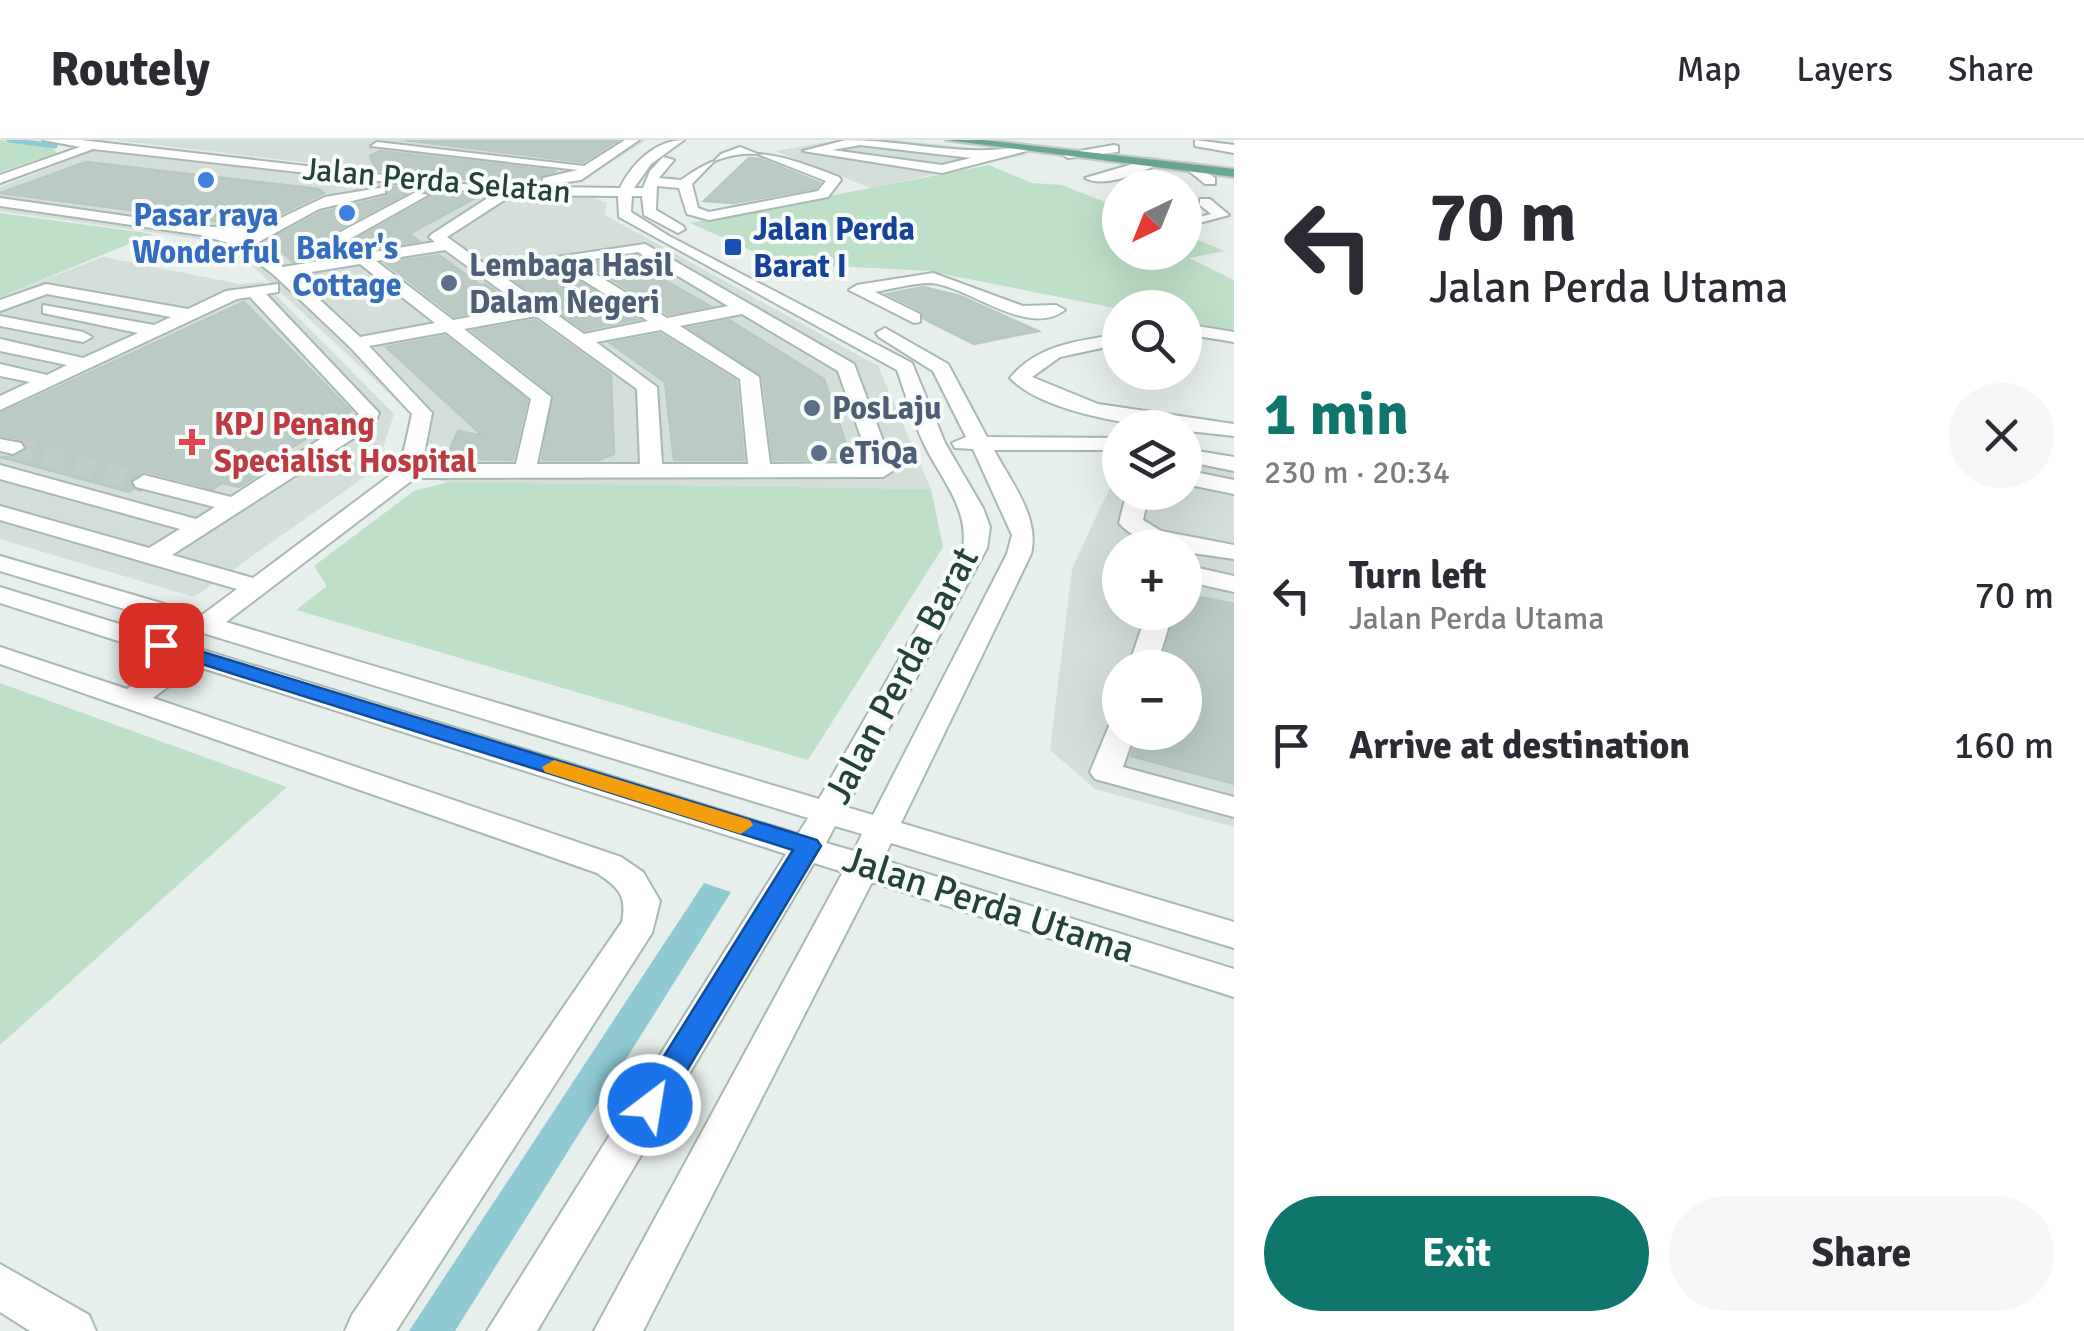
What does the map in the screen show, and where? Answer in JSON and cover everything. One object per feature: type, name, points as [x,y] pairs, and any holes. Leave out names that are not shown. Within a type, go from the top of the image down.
[{"type":"main road","points":[[952,140],[1114,149],[1132,161]]},
{"type":"main road","points":[[1150,163],[1234,174]]},
{"type":"street","name":"Jalan Perda Selatan","points":[[49,140],[322,177],[507,192],[636,193]]},
{"type":"street","points":[[0,179],[111,140]]},
{"type":"street","points":[[150,140],[196,142]]},
{"type":"street","points":[[365,151],[494,180],[548,181],[571,179],[634,140]]},
{"type":"street","points":[[636,193],[639,164],[678,140]]},
{"type":"street","points":[[636,193],[657,168],[699,140]]},
{"type":"street","points":[[636,193],[685,184],[725,144],[741,142],[834,180],[823,194],[709,216],[692,210],[685,184]]},
{"type":"street","points":[[992,157],[860,142],[809,150],[803,155],[942,169],[992,157],[1028,144]]},
{"type":"street","points":[[1199,143],[1234,149]]},
{"type":"street","points":[[106,158],[98,155],[125,149]]},
{"type":"street","points":[[595,150],[614,152]]},
{"type":"street","points":[[322,177],[365,151],[591,168]]},
{"type":"street","points":[[60,158],[106,158],[322,177],[489,204]]},
{"type":"street","points":[[1092,178],[1132,161],[1150,163]]},
{"type":"street","points":[[1132,161],[1192,168],[1210,181]]},
{"type":"street","points":[[1132,161],[1137,170]]},
{"type":"street","points":[[888,164],[914,170]]},
{"type":"street","points":[[322,177],[346,193]]},
{"type":"street","points":[[249,247],[266,230],[346,193],[385,190]]},
{"type":"street","points":[[444,237],[507,192]]},
{"type":"street","name":"Jalan Perda Barat","points":[[511,1331],[808,846],[975,548],[978,527],[934,443],[905,367],[868,331],[657,218],[636,193],[624,214],[664,239],[868,331],[903,343],[940,368],[1024,535],[1019,554],[864,864],[618,1331]]},
{"type":"street","points":[[421,195],[338,239],[541,397],[525,471]]},
{"type":"street","points":[[0,202],[203,232],[249,247],[356,344],[422,413],[410,470]]},
{"type":"street","points":[[1202,202],[1234,210]]},
{"type":"street","points":[[1202,220],[1222,215],[1205,202]]},
{"type":"street","points":[[203,232],[266,230]]},
{"type":"street","points":[[2,401],[232,295],[444,237],[480,234]]},
{"type":"street","points":[[444,237],[485,272],[648,387],[651,470]]},
{"type":"street","points":[[205,626],[410,470],[883,470],[847,368],[640,247],[485,272]]},
{"type":"street","points":[[562,260],[750,377],[760,470]]},
{"type":"street","points":[[868,331],[914,318],[857,290],[932,278],[1021,311],[1056,310]]},
{"type":"street","points":[[6,304],[38,291],[57,290],[190,315]]},
{"type":"street","points":[[153,556],[367,421],[369,414],[254,291]]},
{"type":"street","points":[[6,304],[156,331]]},
{"type":"street","points":[[580,340],[744,308]]},
{"type":"street","points":[[868,331],[894,309]]},
{"type":"street","points":[[356,344],[538,310]]},
{"type":"street","points":[[0,321],[125,345]]},
{"type":"street","points":[[1202,332],[1234,336]]},
{"type":"street","points":[[1102,343],[1038,358],[1020,378],[1058,399],[1102,413]]},
{"type":"street","points":[[0,345],[86,364]]},
{"type":"street","points":[[0,370],[50,381]]},
{"type":"street","points":[[1202,428],[1234,430]]},
{"type":"street","points":[[934,443],[1102,444]]},
{"type":"street","points":[[1202,458],[1234,464]]},
{"type":"street","points":[[0,472],[200,527]]},
{"type":"street","points":[[1202,480],[1234,487]]},
{"type":"street","points":[[144,482],[235,505]]},
{"type":"street","points":[[1134,510],[1131,523],[1154,537],[1234,552]]},
{"type":"street","points":[[0,513],[257,586]]},
{"type":"street","name":"Jalan Perda Utama","points":[[0,563],[1234,936]]},
{"type":"street","points":[[1202,577],[1234,584]]},
{"type":"street","name":"Jalan Perda Utama","points":[[0,595],[1234,982]]},
{"type":"street","points":[[0,654],[609,866],[631,880],[643,901],[639,924],[370,1331]]},
{"type":"street","points":[[130,700],[193,655]]},
{"type":"street","points":[[1114,750],[1106,772],[1234,807]]},
{"type":"street","points":[[3,1289],[72,1331]]},
{"type":"shaded area","points":[[113,140],[647,140],[582,180],[539,185],[489,184]]},
{"type":"shaded area","points":[[838,140],[896,140],[1030,154],[871,188],[775,151]]},
{"type":"shaded area","points":[[93,151],[482,194],[590,196],[607,203],[605,215],[878,366],[931,489],[448,482],[393,471],[413,416],[228,243],[0,211],[0,187]]},
{"type":"shaded area","name":"KPJ Penang Specialist Hospital","points":[[103,257],[240,284],[263,282],[394,414],[376,469],[194,597],[0,539],[0,297]]},
{"type":"shaded area","points":[[1202,458],[1234,461],[1234,827],[1095,789],[1050,750],[1072,569],[1102,506],[1102,510],[1202,510]]},
{"type":"green space","points":[[0,140],[53,148],[57,153],[0,172]]},
{"type":"green space","points":[[989,165],[1032,183],[1062,185],[1102,201],[1102,270],[1202,270],[1202,264],[1234,280],[1234,330],[1202,325],[1202,290],[1102,290],[1102,305],[928,271],[779,263],[690,223]]},
{"type":"green space","points":[[0,213],[153,234],[0,297]]},
{"type":"green space","points":[[1202,242],[1225,251],[1202,255]]},
{"type":"green space","points":[[448,482],[931,489],[943,547],[808,760],[296,610],[327,586],[314,566],[414,491]]},
{"type":"green space","points":[[0,683],[287,787],[0,1045]]},
{"type":"water","points":[[704,883],[731,892],[455,1331],[409,1331]]},
{"type":"building","points":[[405,140],[618,140],[583,162]]},
{"type":"building","points":[[380,151],[556,171],[539,178],[518,176],[505,183],[376,170],[370,156]]},
{"type":"building","points":[[749,158],[761,159],[820,183],[816,188],[734,203],[704,201]]},
{"type":"building","points":[[86,162],[319,189],[324,193],[263,222],[230,223],[0,193]]},
{"type":"building","points":[[388,186],[414,189],[331,233],[331,245],[341,254],[293,262],[269,240],[320,213],[386,197]]},
{"type":"building","points":[[422,190],[479,196],[409,234],[419,241],[367,249],[355,240],[430,198],[431,193]]},
{"type":"building","points":[[439,255],[515,305],[454,316],[386,263]]},
{"type":"building","points":[[625,258],[710,306],[668,314],[587,264]]},
{"type":"building","points":[[561,270],[638,319],[585,330],[513,279]]},
{"type":"building","points":[[923,287],[960,296],[1038,331],[974,344],[924,319],[922,311],[887,294]]},
{"type":"building","points":[[244,302],[351,411],[286,451],[293,452],[239,487],[222,483],[213,489],[145,471],[131,479],[133,489],[129,492],[0,457],[15,457],[28,449],[22,439],[0,436],[0,414]]},
{"type":"building","points":[[535,320],[611,375],[614,454],[599,460],[542,460],[553,394],[473,331]]},
{"type":"building","points":[[729,320],[824,379],[851,459],[773,460],[763,377],[690,328]]},
{"type":"building","points":[[660,334],[736,381],[744,460],[674,460],[665,382],[610,343]]},
{"type":"building","points":[[445,336],[527,400],[513,460],[446,458],[458,431],[483,436],[386,347]]},
{"type":"building","points":[[1202,597],[1234,604],[1234,784],[1131,756],[1133,750],[1202,750],[1202,650],[1165,650],[1171,630],[1202,630]]},
{"type":"waterway","points":[[9,140],[55,146]]},
{"type":"tunnel","points":[[13,448],[144,482]]},
{"type":"slow traffic","points":[[554,767],[741,825]]},
{"type":"place","name":"Pasar raya Wonderful","points":[[206,180]]},
{"type":"place","name":"Baker's Cottage","points":[[347,213]]},
{"type":"place","name":"Jalan Perda Barat I","points":[[733,247]]},
{"type":"place","name":"Lembaga Hasil Dalam Negeri","points":[[449,283]]},
{"type":"place","name":"PosLaju","points":[[812,408]]},
{"type":"place","name":"KPJ Penang Specialist Hospital","points":[[192,442]]},
{"type":"place","name":"eTiQa","points":[[819,453]]},
{"type":"route","points":[[161,645],[808,846],[650,1105]]}]
